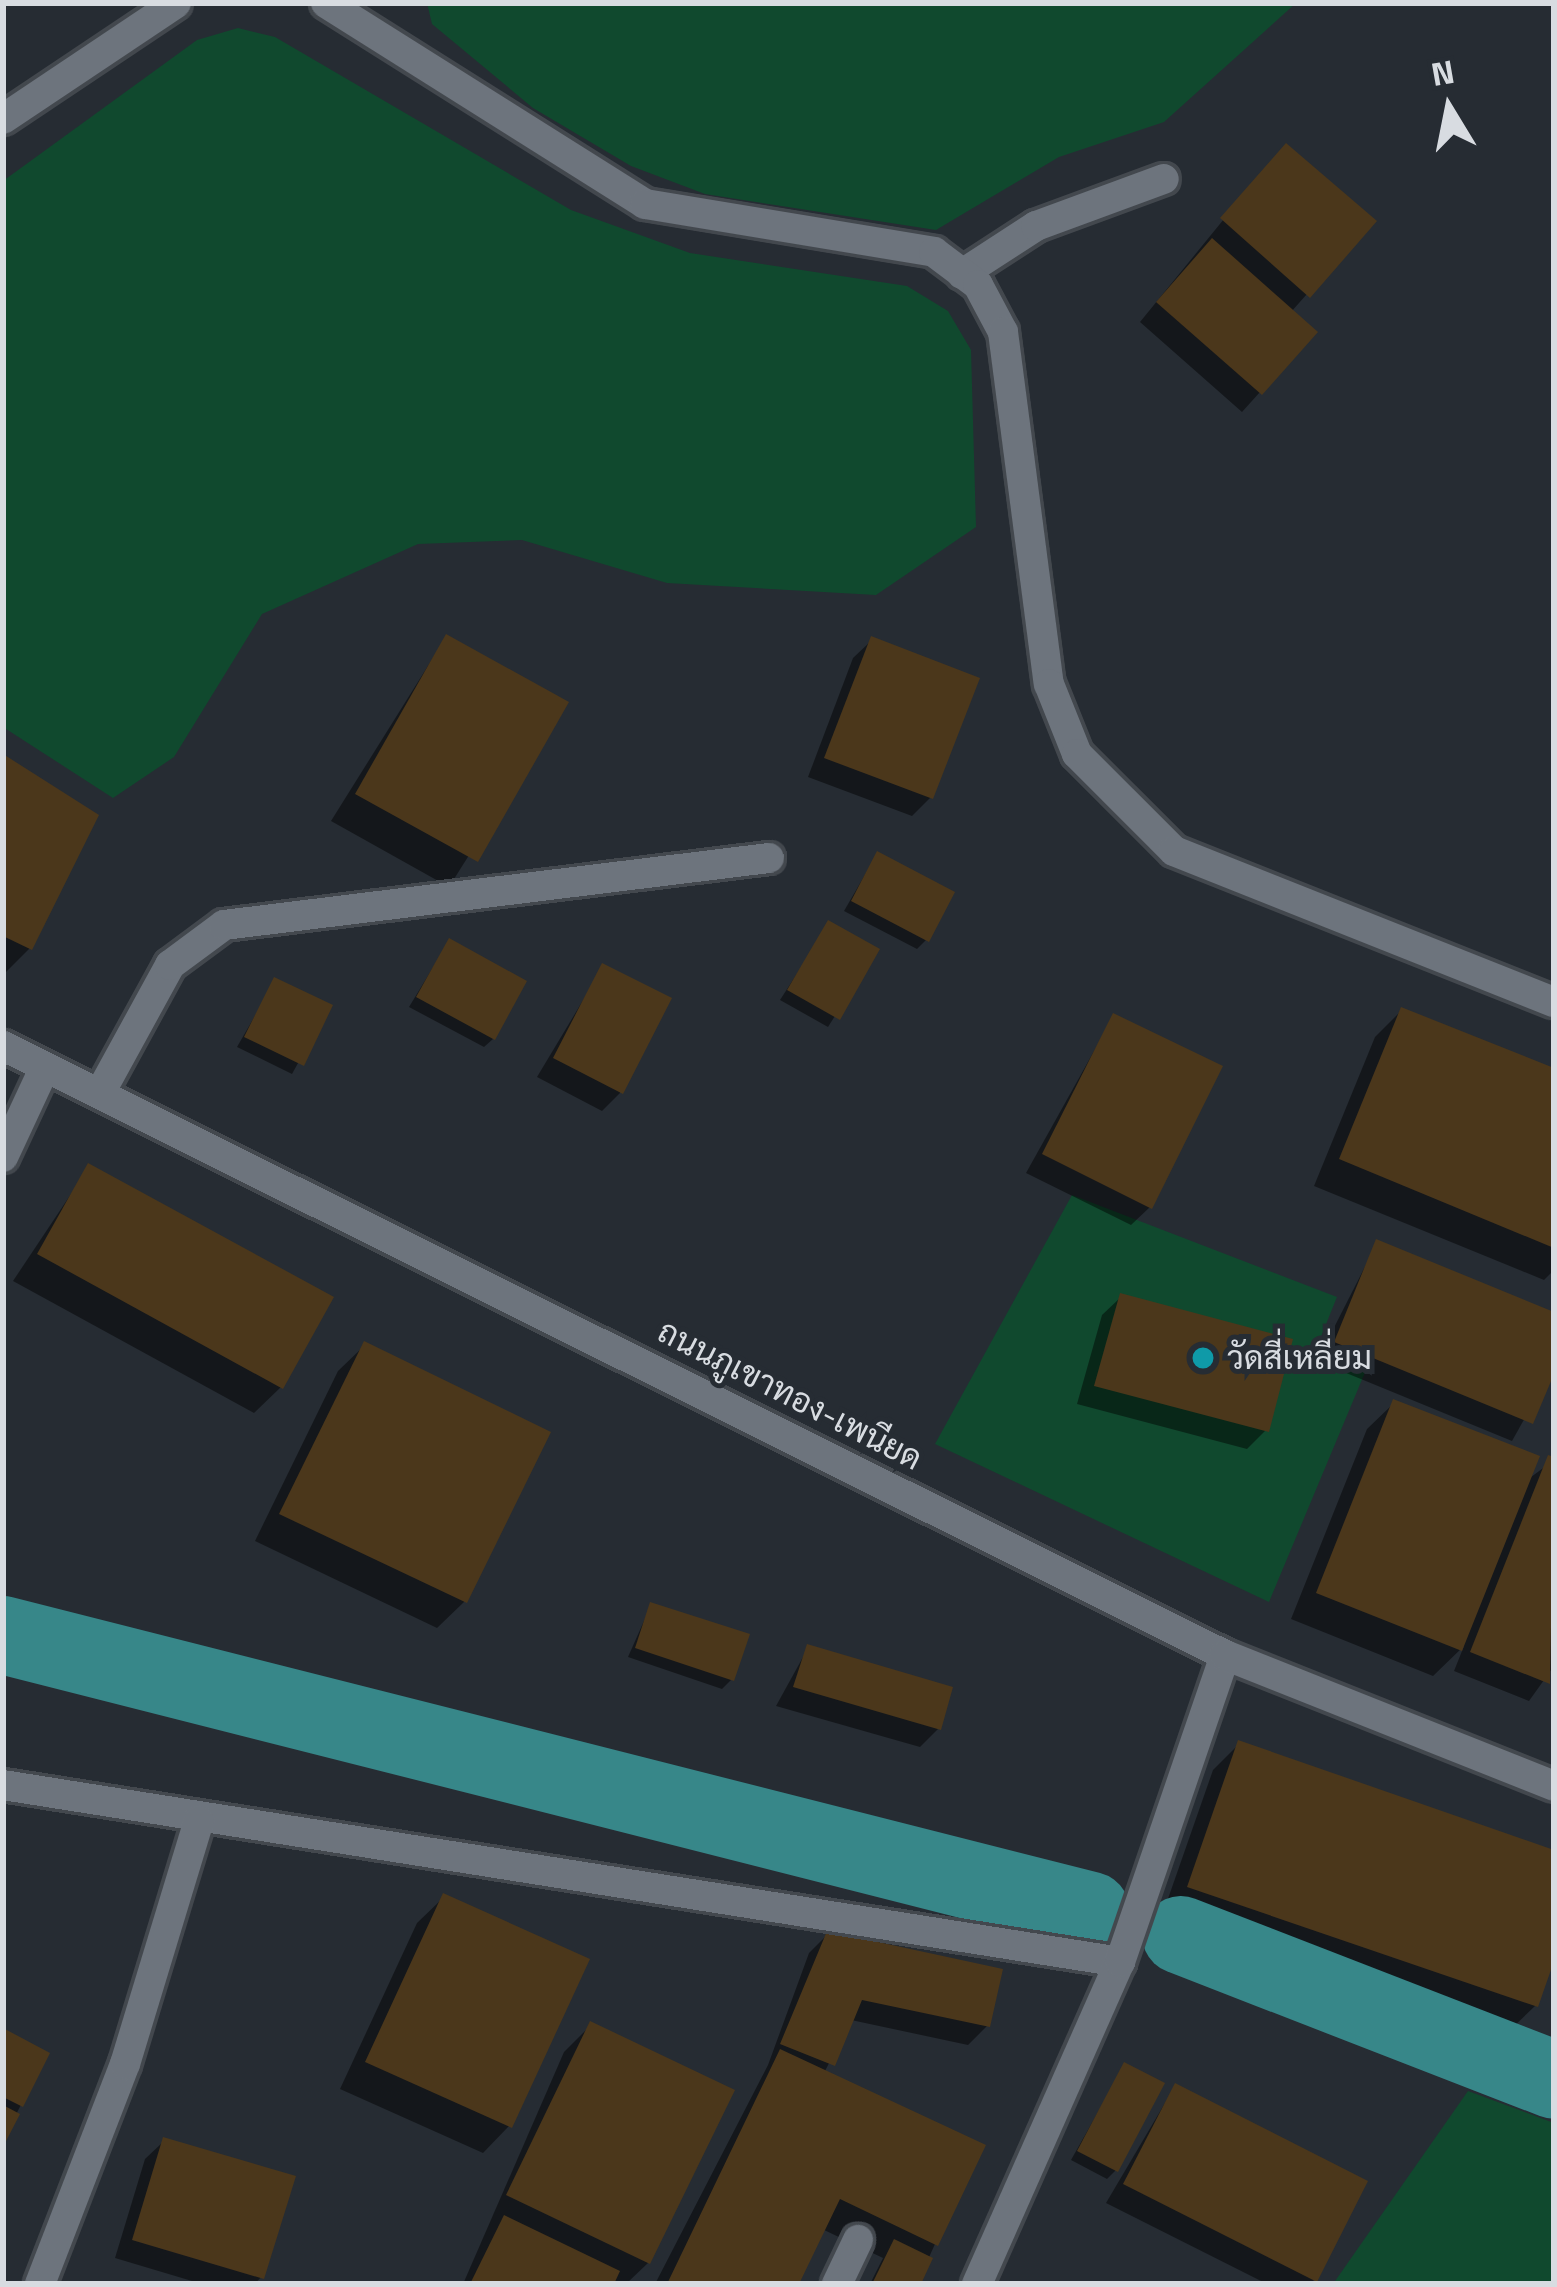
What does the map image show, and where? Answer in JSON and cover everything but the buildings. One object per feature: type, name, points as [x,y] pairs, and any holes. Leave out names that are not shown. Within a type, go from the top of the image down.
[{"type":"street","points":[[3,119],[176,3]]},
{"type":"street","points":[[326,3],[644,203],[934,252],[962,274],[1003,332],[1048,684],[1077,754],[1174,850],[1554,1002]]},
{"type":"street","points":[[962,274],[1036,226],[1165,179]]},
{"type":"street","points":[[100,1094],[170,965],[224,925],[769,858]]},
{"type":"street","name":"ถนนภูเขาทอง-เพนียด","points":[[3,1046],[1225,1654],[1554,1786]]},
{"type":"street","points":[[3,1157],[45,1067]]},
{"type":"street","points":[[977,2284],[1120,1962],[1225,1654]]},
{"type":"street","points":[[3,1785],[200,1821],[1120,1962]]},
{"type":"street","points":[[40,2284],[125,2064],[200,1821]]},
{"type":"street","points":[[837,2284],[858,2240]]},
{"type":"green space","points":[[427,3],[1296,3],[1164,122],[1059,157],[936,230],[705,194],[631,166],[533,108],[432,24]]},
{"type":"green space","points":[[238,28],[275,37],[571,210],[690,253],[907,286],[948,311],[971,350],[976,527],[876,595],[667,583],[522,540],[418,544],[262,614],[174,757],[113,798],[3,727],[3,181],[197,40]]},
{"type":"green space","points":[[1072,1195],[1337,1297],[1316,1349],[1366,1370],[1269,1602],[935,1444]]},
{"type":"green space","points":[[1468,2091],[1554,2123],[1554,2284],[1333,2284]]},
{"type":"waterway","points":[[3,1635],[1091,1911]]},
{"type":"waterway","points":[[1181,1935],[1554,2080]]},
{"type":"place","name":"วัดสี่เหลี่ยม","points":[[1203,1358]]}]
